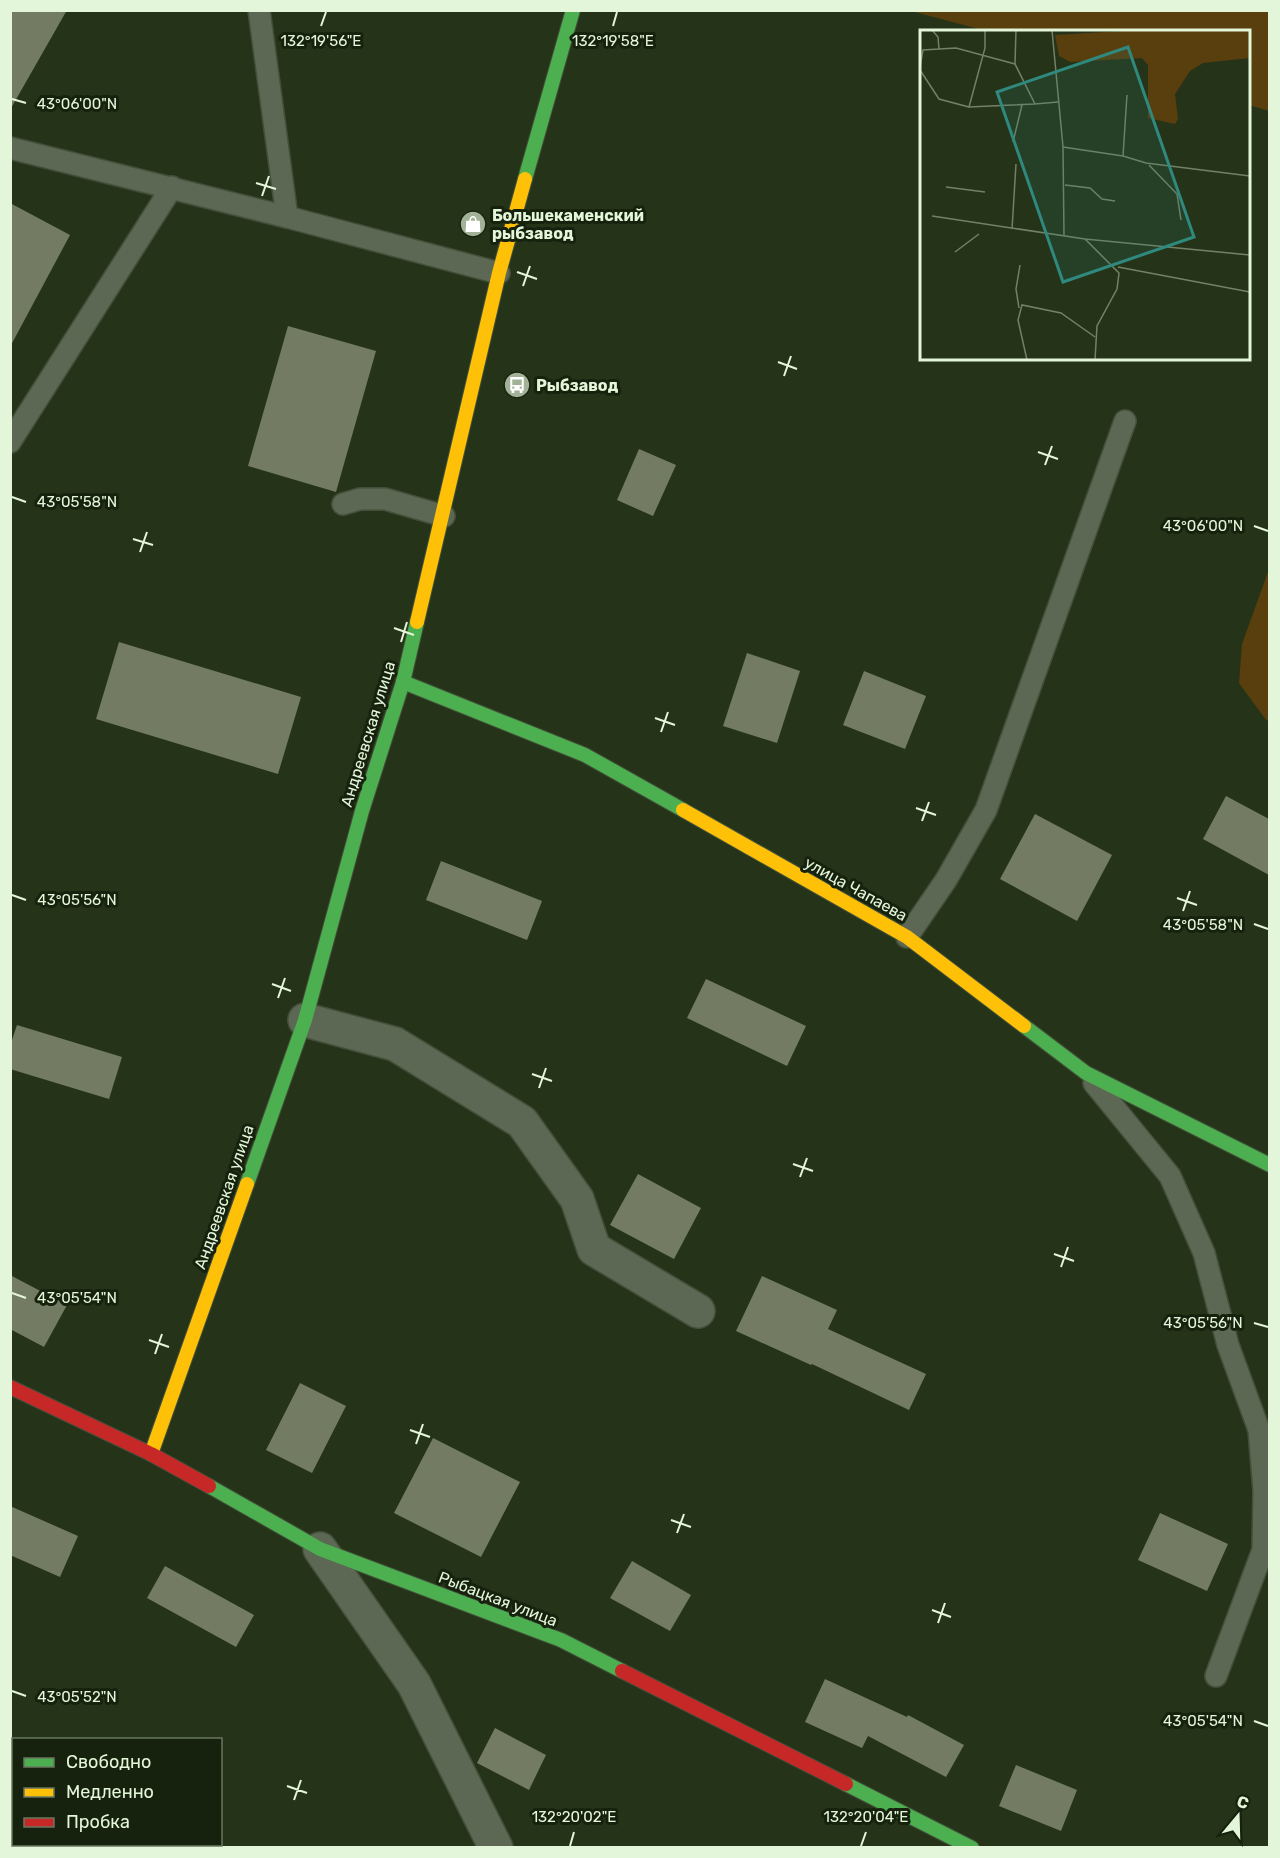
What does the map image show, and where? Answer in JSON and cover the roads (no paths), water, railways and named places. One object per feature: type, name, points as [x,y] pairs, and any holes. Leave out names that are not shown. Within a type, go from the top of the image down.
[{"type":"street","name":"Андреевская улица","points":[[151,1454],[305,1020],[362,811],[403,682],[444,516],[499,273],[573,10]]},
{"type":"street","name":"улица Чапаева","points":[[403,682],[585,755],[908,937],[1086,1073],[1269,1166]]},
{"type":"street","points":[[305,1020],[395,1044],[522,1122],[577,1199],[594,1249],[698,1311]]},
{"type":"street","name":"Рыбацкая улица","points":[[10,1388],[151,1454],[320,1549],[561,1640],[972,1848]]},
{"type":"street","points":[[320,1549],[414,1684],[496,1848]]},
{"type":"lane","points":[[259,10],[287,217]]},
{"type":"lane","points":[[10,148],[172,187],[499,273]]},
{"type":"lane","points":[[10,442],[172,187]]},
{"type":"lane","points":[[908,937],[946,880],[986,810],[1125,421]]},
{"type":"lane","points":[[343,504],[360,499],[385,500],[444,516]]},
{"type":"lane","points":[[1086,1073],[1170,1176],[1204,1253],[1228,1345],[1258,1430],[1264,1491],[1263,1550],[1216,1676]]},
{"type":"place","name":"Большекаменский рыбзавод","points":[[473,224]]},
{"type":"place","name":"Рыбзавод","points":[[517,385]]}]
